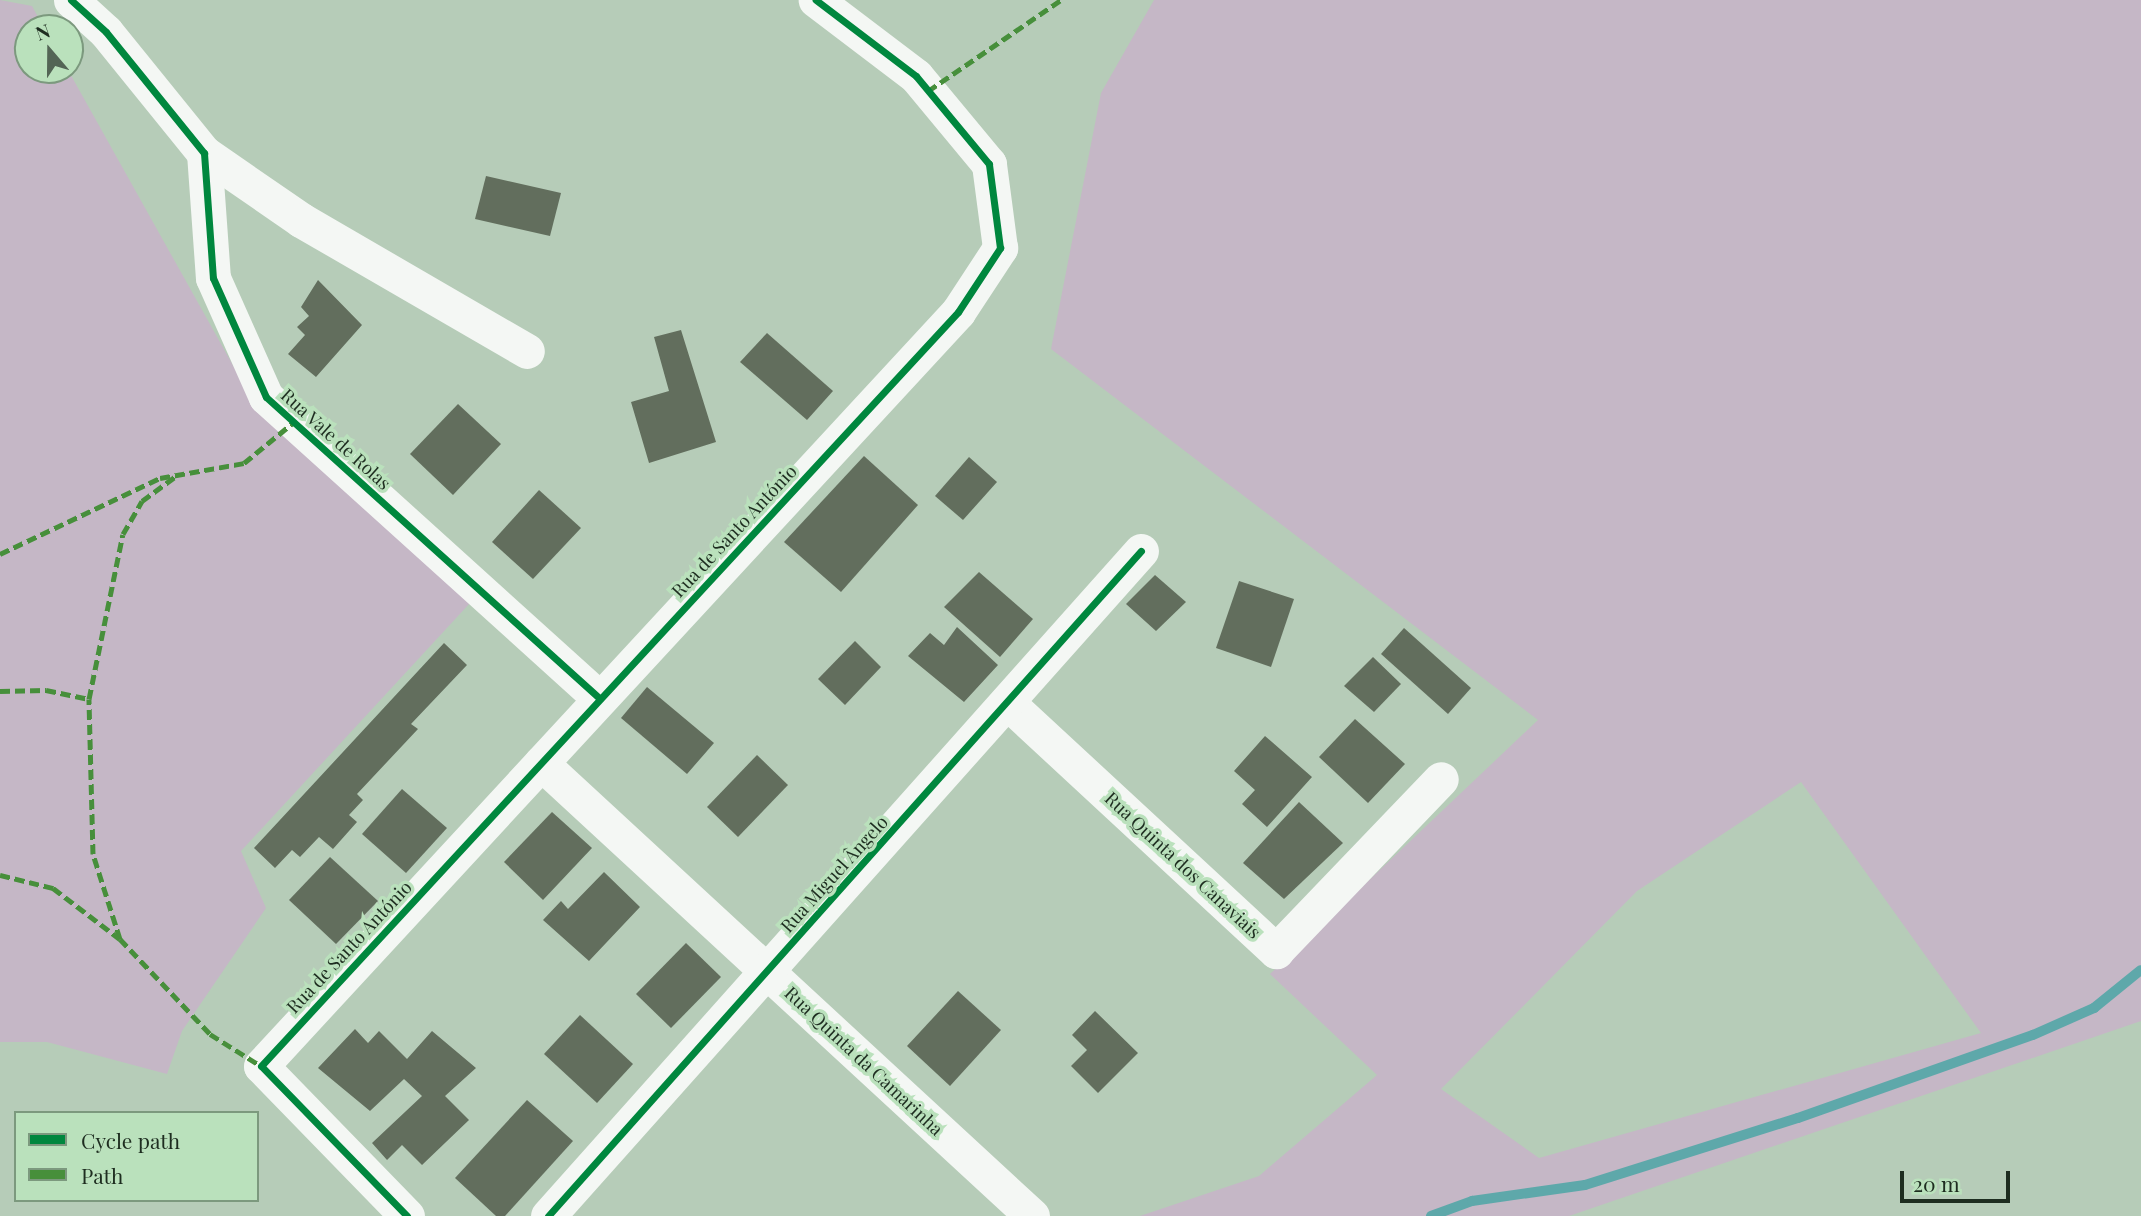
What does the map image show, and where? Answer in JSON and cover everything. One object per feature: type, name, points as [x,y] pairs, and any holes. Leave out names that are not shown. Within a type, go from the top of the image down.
[{"type":"street","points":[[71,0],[106,32],[204,153],[301,220],[527,351]]},
{"type":"street","name":"Rua de Santo António","points":[[407,1216],[261,1066],[958,312],[1000,247],[989,164],[916,76],[816,0]]},
{"type":"street","name":"Rua Vale de Rolas","points":[[204,153],[213,278],[266,397],[600,699]]},
{"type":"street","name":"Rua Miguel Ângelo","points":[[548,1216],[1141,551]]},
{"type":"street","name":"Rua Quinta dos Canaviais","points":[[1007,702],[1276,951],[1441,779]]},
{"type":"street","name":"Rua Quinta da Camarinha","points":[[541,763],[1032,1216]]},
{"type":"shaded area","points":[[0,0],[32,6],[36,14],[14,14],[14,84],[76,84],[249,394],[470,603],[241,851],[266,908],[182,1031],[167,1074],[47,1042],[0,1042]]},
{"type":"shaded area","points":[[1154,0],[2141,0],[2141,1021],[1569,1216],[1140,1216],[1259,1176],[1377,1075],[1270,974],[1538,720],[1051,349],[1101,93]],"holes":[[[1801,782],[1981,1033],[1539,1158],[1441,1089],[1637,891]]]},
{"type":"building","points":[[486,176],[561,193],[550,236],[475,219]]},
{"type":"building","points":[[318,280],[362,325],[316,377],[288,354],[305,335],[297,327],[309,316],[301,307]]},
{"type":"building","points":[[681,330],[716,442],[649,463],[631,402],[669,391],[654,337]]},
{"type":"building","points":[[767,333],[833,391],[807,420],[740,362]]},
{"type":"building","points":[[458,404],[501,444],[453,495],[410,454]]},
{"type":"building","points":[[864,456],[918,505],[841,592],[784,542]]},
{"type":"building","points":[[969,457],[997,482],[963,520],[935,496]]},
{"type":"building","points":[[539,490],[581,528],[533,579],[492,542]]},
{"type":"building","points":[[979,572],[1033,619],[1000,657],[944,607]]},
{"type":"building","points":[[1155,575],[1186,602],[1156,631],[1126,604]]},
{"type":"building","points":[[1239,581],[1294,599],[1271,667],[1216,648]]},
{"type":"building","points":[[957,627],[998,665],[964,702],[908,656],[930,633],[944,645]]},
{"type":"building","points":[[1404,628],[1471,688],[1448,714],[1381,654]]},
{"type":"building","points":[[855,641],[881,667],[845,705],[818,679]]},
{"type":"building","points":[[444,643],[467,665],[411,724],[418,729],[357,794],[363,800],[349,815],[357,822],[333,849],[319,837],[300,857],[292,850],[275,868],[254,848]]},
{"type":"building","points":[[1373,657],[1401,684],[1374,712],[1344,686]]},
{"type":"building","points":[[647,687],[714,743],[687,774],[621,718]]},
{"type":"building","points":[[1355,719],[1405,764],[1368,803],[1319,757]]},
{"type":"building","points":[[1265,736],[1312,777],[1267,827],[1242,804],[1255,790],[1234,771]]},
{"type":"building","points":[[757,755],[788,785],[738,837],[707,807]]},
{"type":"building","points":[[402,789],[447,828],[406,873],[362,834]]},
{"type":"building","points":[[1299,802],[1343,843],[1284,899],[1243,863]]},
{"type":"building","points":[[552,812],[592,848],[543,900],[504,862]]},
{"type":"building","points":[[330,857],[378,901],[336,944],[289,900]]},
{"type":"building","points":[[604,872],[640,907],[589,961],[543,920],[561,901],[568,909]]},
{"type":"building","points":[[686,943],[721,977],[671,1028],[636,994]]},
{"type":"building","points":[[958,991],[1001,1030],[950,1086],[907,1046]]},
{"type":"building","points":[[1095,1011],[1138,1053],[1098,1093],[1071,1066],[1087,1050],[1072,1035]]},
{"type":"building","points":[[580,1015],[633,1064],[597,1103],[544,1054]]},
{"type":"building","points":[[355,1029],[368,1043],[379,1031],[407,1059],[432,1031],[476,1068],[445,1096],[469,1120],[422,1165],[402,1145],[387,1160],[372,1143],[422,1096],[404,1079],[370,1111],[318,1068]]},
{"type":"building","points":[[527,1100],[573,1141],[505,1216],[496,1216],[455,1178]]},
{"type":"waterway","points":[[1431,1216],[1472,1201],[1585,1185],[1798,1118],[2033,1035],[2094,1008],[2141,970]]},
{"type":"marked path","points":[[928,91],[1061,0]]},
{"type":"marked path","points":[[0,554],[160,478],[244,463],[294,422]]},
{"type":"marked path","points":[[120,939],[93,854],[89,699],[123,534],[142,501],[176,476]]},
{"type":"marked path","points":[[0,691],[46,690],[89,699]]},
{"type":"marked path","points":[[0,875],[53,888],[120,939],[210,1034],[261,1066]]},
{"type":"cycle path","points":[[71,0],[106,32],[204,153],[213,278],[266,397],[600,699]]},
{"type":"cycle path","points":[[407,1216],[261,1066],[958,312],[1000,248],[989,164],[916,76],[816,0]]},
{"type":"cycle path","points":[[548,1216],[1141,551]]}]
